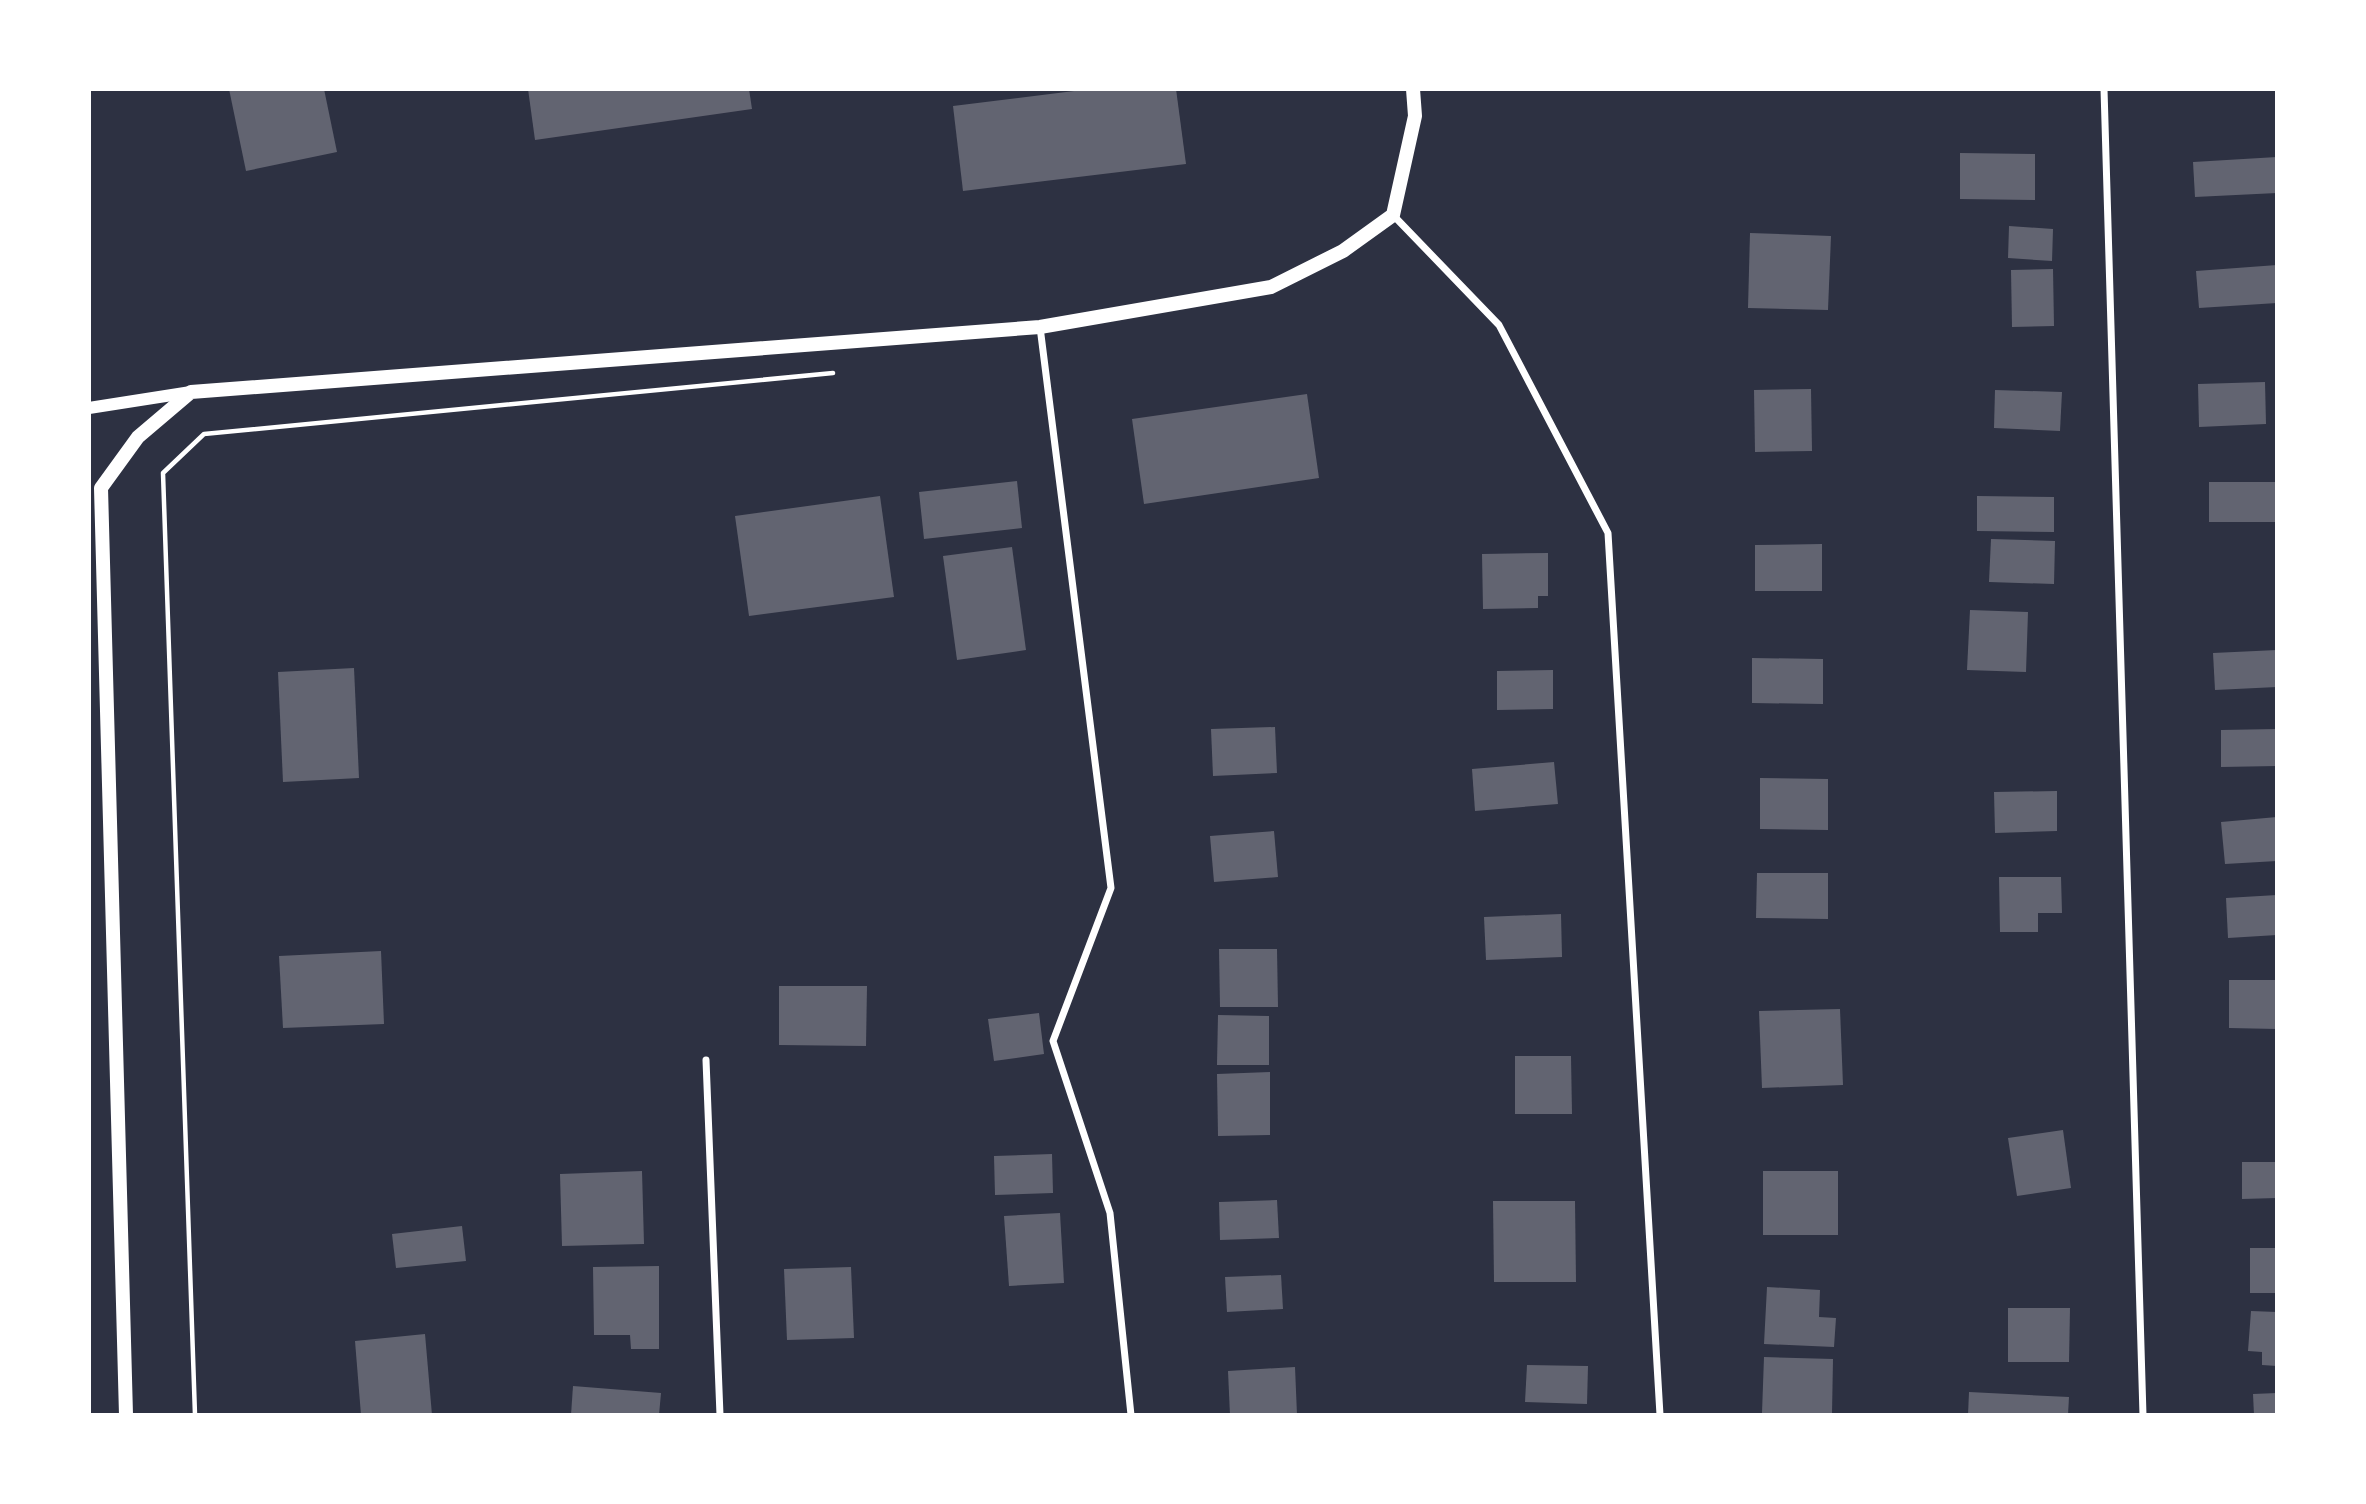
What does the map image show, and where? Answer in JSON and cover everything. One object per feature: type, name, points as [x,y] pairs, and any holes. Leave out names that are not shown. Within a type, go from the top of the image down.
[{"type":"main road","points":[[126,1415],[102,488],[138,437],[191,392],[1040,327],[1271,287],[1343,251],[1393,215],[1415,116],[1413,89]]},
{"type":"street","points":[[2104,89],[2143,1415]]},
{"type":"street","points":[[1393,215],[1499,325],[1608,533],[1660,1415]]},
{"type":"street","points":[[1040,327],[1111,888],[1054,1041],[1110,1213],[1131,1415]]},
{"type":"street","points":[[89,408],[191,392]]},
{"type":"street","points":[[706,1059],[720,1415]]},
{"type":"path","points":[[195,1415],[163,473],[204,434],[834,373]]},
{"type":"building","points":[[229,89],[324,89],[337,152],[246,171]]},
{"type":"building","points":[[528,89],[749,89],[752,109],[535,140]]},
{"type":"building","points":[[1090,89],[1176,89],[1186,164],[963,191],[953,106]]},
{"type":"building","points":[[1960,153],[2035,154],[2035,200],[1960,199]]},
{"type":"building","points":[[2277,157],[2277,193],[2195,197],[2193,162]]},
{"type":"building","points":[[2009,226],[2053,229],[2052,261],[2008,258]]},
{"type":"building","points":[[1750,233],[1831,236],[1828,310],[1748,308]]},
{"type":"building","points":[[2277,265],[2277,303],[2199,308],[2196,271]]},
{"type":"building","points":[[2053,269],[2054,326],[2012,327],[2011,270]]},
{"type":"building","points":[[2265,382],[2266,424],[2199,427],[2198,384]]},
{"type":"building","points":[[1811,389],[1812,451],[1755,452],[1754,390]]},
{"type":"building","points":[[1995,390],[2062,392],[2060,431],[1994,428]]},
{"type":"building","points":[[1307,394],[1319,478],[1144,504],[1132,419]]},
{"type":"building","points":[[1017,481],[1022,528],[924,539],[919,492]]},
{"type":"building","points":[[2209,482],[2277,482],[2277,522],[2209,522]]},
{"type":"building","points":[[880,496],[894,597],[749,616],[735,516]]},
{"type":"building","points":[[1977,496],[2054,497],[2054,532],[1977,531]]},
{"type":"building","points":[[1991,539],[2055,541],[2054,584],[1989,582]]},
{"type":"building","points":[[1822,544],[1822,591],[1755,591],[1755,545]]},
{"type":"building","points":[[1012,547],[1026,650],[957,660],[943,556]]},
{"type":"building","points":[[1548,553],[1548,596],[1538,596],[1538,608],[1483,609],[1482,554]]},
{"type":"building","points":[[1970,610],[2028,612],[2026,672],[1967,670]]},
{"type":"building","points":[[2277,650],[2277,687],[2215,690],[2213,653]]},
{"type":"building","points":[[1752,658],[1823,659],[1823,704],[1752,703]]},
{"type":"building","points":[[354,668],[359,778],[283,782],[278,672]]},
{"type":"building","points":[[1553,670],[1553,709],[1497,710],[1497,671]]},
{"type":"building","points":[[1275,727],[1277,773],[1213,776],[1211,729]]},
{"type":"building","points":[[2277,729],[2277,766],[2221,767],[2221,730]]},
{"type":"building","points":[[1554,762],[1558,804],[1475,811],[1472,769]]},
{"type":"building","points":[[1760,778],[1828,779],[1828,830],[1760,829]]},
{"type":"building","points":[[2057,791],[2057,831],[1995,833],[1994,792]]},
{"type":"building","points":[[2277,817],[2277,861],[2225,864],[2221,822]]},
{"type":"building","points":[[1274,831],[1278,877],[1214,882],[1210,836]]},
{"type":"building","points":[[1757,873],[1828,873],[1828,919],[1756,918]]},
{"type":"building","points":[[1999,877],[2061,877],[2062,913],[2038,913],[2038,932],[2000,932]]},
{"type":"building","points":[[2277,895],[2277,935],[2228,938],[2226,898]]},
{"type":"building","points":[[1561,914],[1562,957],[1486,960],[1484,917]]},
{"type":"building","points":[[1219,949],[1277,949],[1278,1007],[1220,1007]]},
{"type":"building","points":[[381,951],[384,1024],[283,1028],[279,956]]},
{"type":"building","points":[[2229,980],[2277,980],[2277,1029],[2229,1028]]},
{"type":"building","points":[[779,986],[867,986],[866,1046],[779,1045]]},
{"type":"building","points":[[1840,1009],[1843,1085],[1762,1088],[1759,1011]]},
{"type":"building","points":[[1039,1013],[1044,1054],[994,1061],[988,1019]]},
{"type":"building","points":[[1218,1015],[1269,1016],[1269,1065],[1217,1065]]},
{"type":"building","points":[[1515,1056],[1571,1056],[1572,1114],[1515,1114]]},
{"type":"building","points":[[1270,1072],[1270,1135],[1218,1136],[1217,1074]]},
{"type":"building","points":[[2063,1130],[2071,1188],[2017,1196],[2008,1138]]},
{"type":"building","points":[[1052,1154],[1053,1193],[995,1195],[994,1156]]},
{"type":"building","points":[[2242,1162],[2277,1162],[2277,1198],[2242,1199]]},
{"type":"building","points":[[642,1171],[644,1244],[562,1246],[560,1174]]},
{"type":"building","points":[[1763,1171],[1838,1171],[1838,1235],[1763,1235]]},
{"type":"building","points":[[1277,1200],[1279,1238],[1220,1240],[1219,1202]]},
{"type":"building","points":[[1493,1201],[1575,1201],[1576,1282],[1494,1282]]},
{"type":"building","points":[[1060,1213],[1064,1283],[1009,1286],[1004,1216]]},
{"type":"building","points":[[462,1226],[466,1261],[396,1268],[392,1234]]},
{"type":"building","points":[[2250,1248],[2277,1248],[2277,1293],[2250,1293]]},
{"type":"building","points":[[659,1266],[659,1349],[631,1349],[630,1335],[594,1335],[593,1267]]},
{"type":"building","points":[[851,1267],[854,1338],[787,1340],[784,1269]]},
{"type":"building","points":[[1281,1275],[1283,1309],[1227,1312],[1225,1277]]},
{"type":"building","points":[[1767,1287],[1820,1290],[1819,1317],[1836,1318],[1834,1347],[1764,1344]]},
{"type":"building","points":[[2008,1308],[2070,1308],[2069,1362],[2008,1362]]},
{"type":"building","points":[[2251,1311],[2277,1312],[2277,1366],[2262,1365],[2262,1352],[2248,1351]]},
{"type":"building","points":[[425,1334],[432,1415],[361,1415],[355,1341]]},
{"type":"building","points":[[1764,1357],[1833,1359],[1832,1414],[1762,1413]]},
{"type":"building","points":[[1527,1365],[1588,1366],[1587,1404],[1525,1402]]},
{"type":"building","points":[[1295,1367],[1297,1415],[1230,1415],[1228,1371]]},
{"type":"building","points":[[573,1386],[661,1393],[659,1415],[571,1415]]},
{"type":"building","points":[[1969,1392],[2069,1397],[2068,1415],[1968,1415]]},
{"type":"building","points":[[2277,1393],[2277,1415],[2254,1415],[2253,1394]]}]
